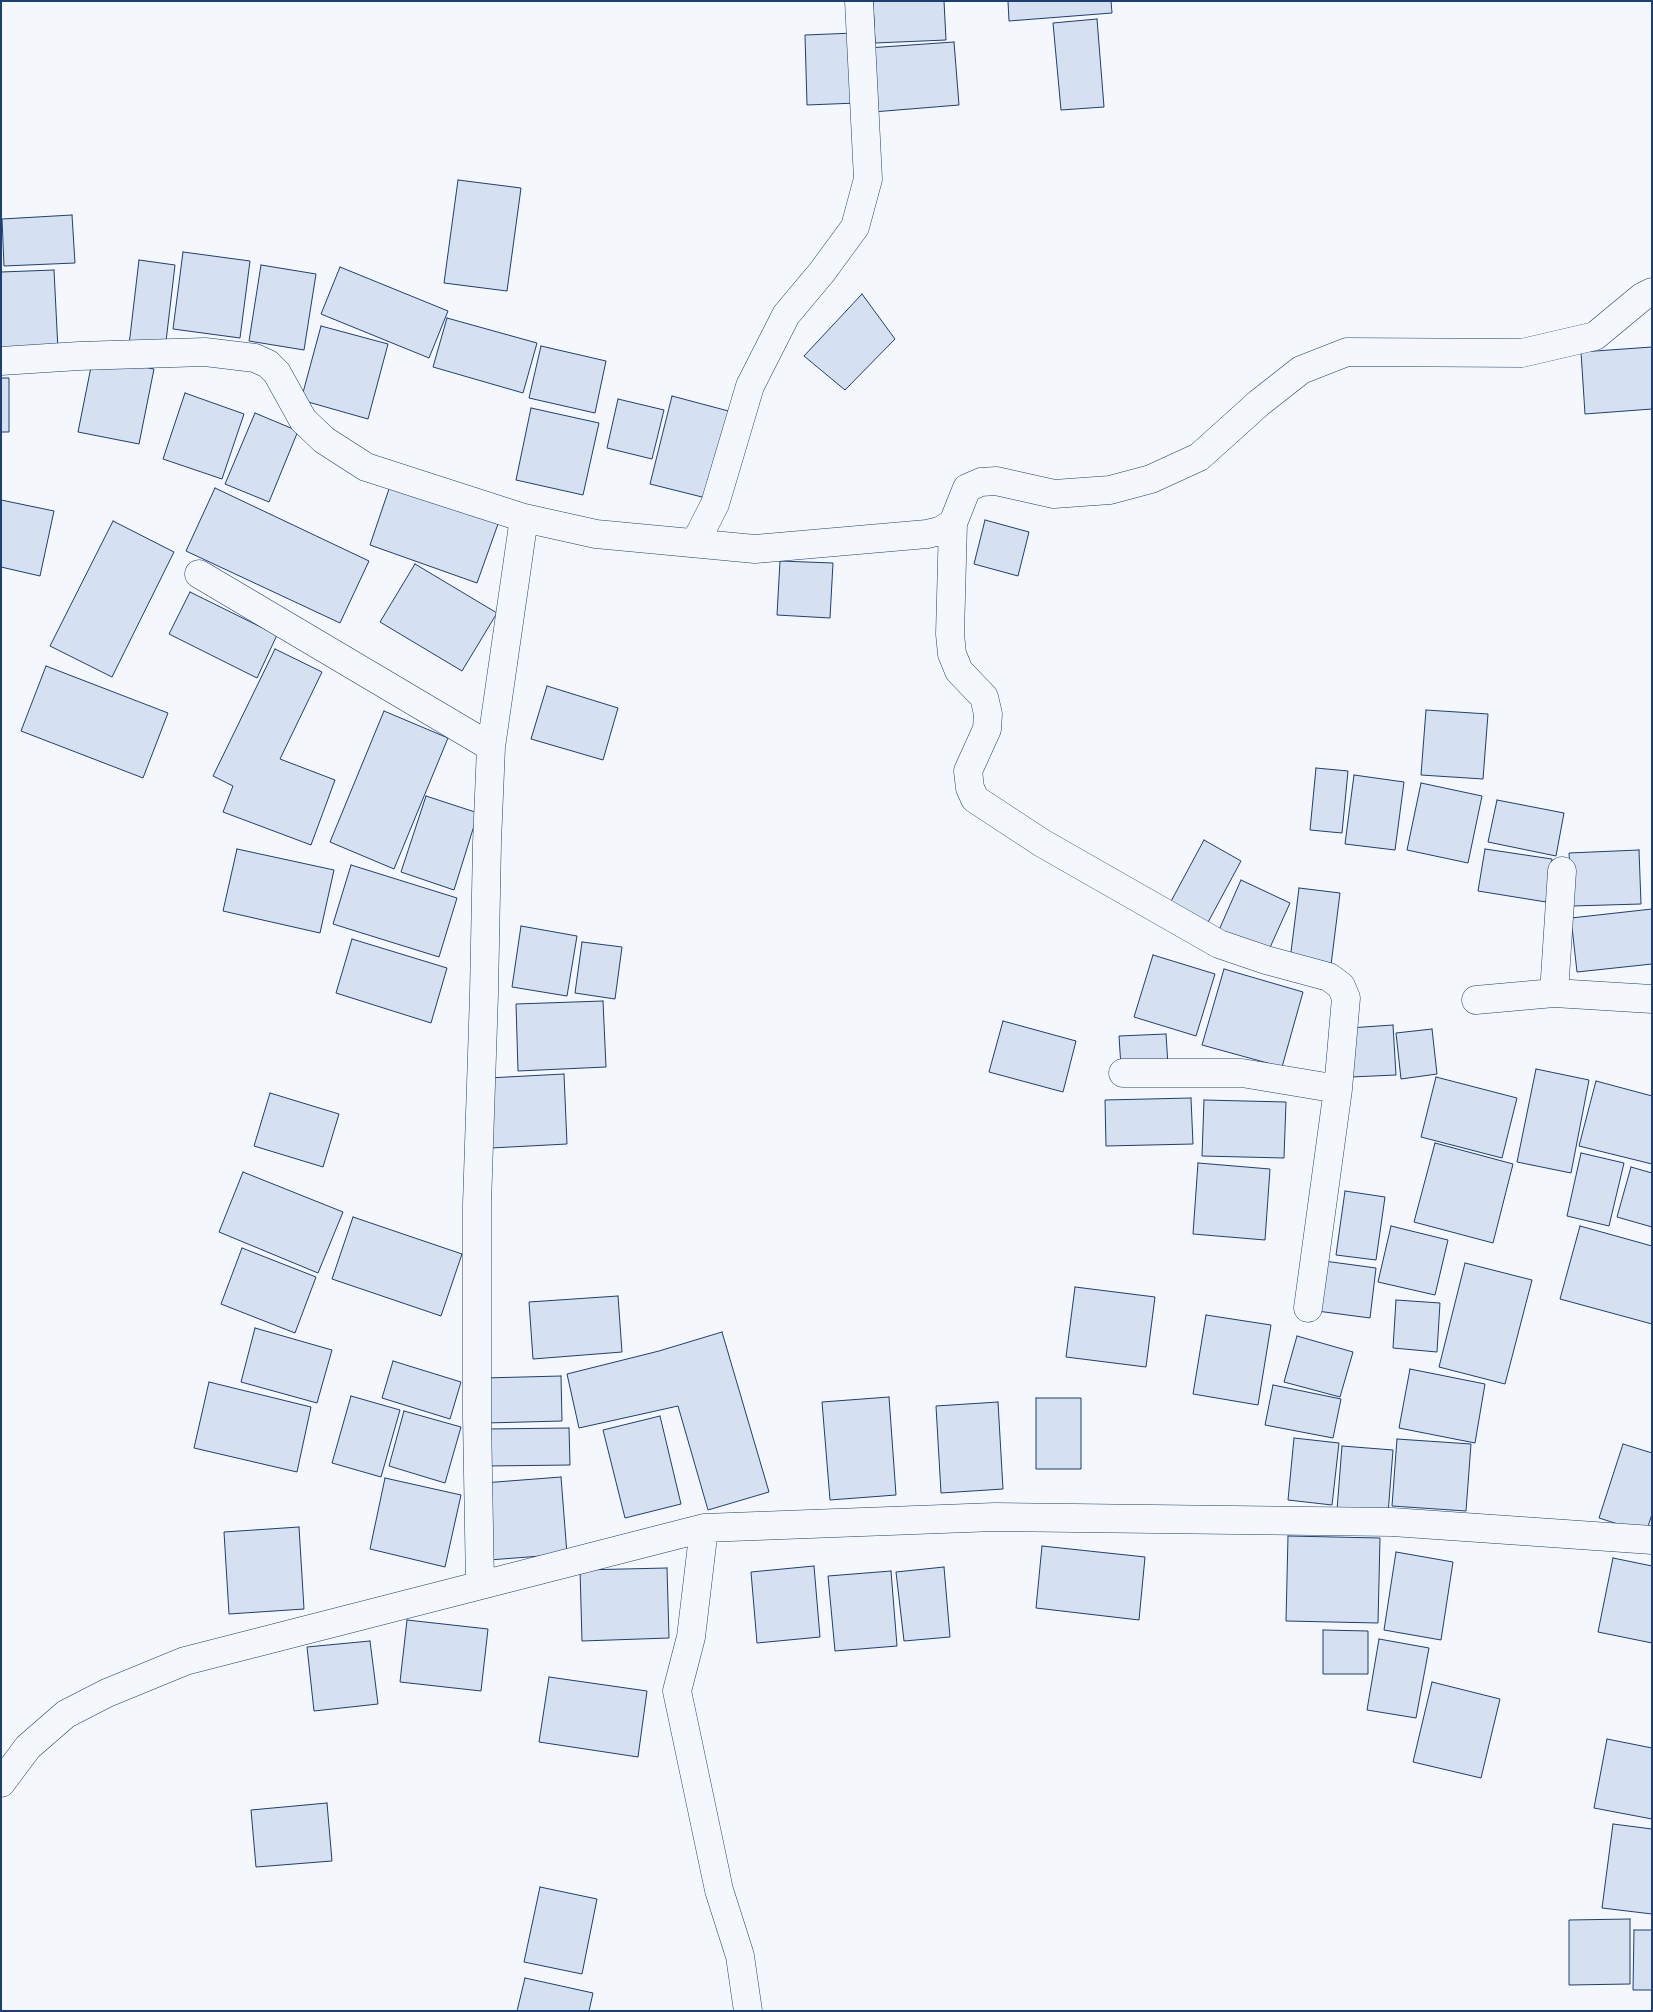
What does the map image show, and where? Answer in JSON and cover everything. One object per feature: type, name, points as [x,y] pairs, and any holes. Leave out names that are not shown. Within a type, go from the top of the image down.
[{"type":"street","points":[[695,544],[715,504],[750,386],[786,315],[822,272],[855,227],[868,179],[859,1]]},
{"type":"street","points":[[1308,1308],[1338,1089],[1346,998],[1341,986],[1329,977],[1266,960],[1219,944],[1042,843],[975,799],[970,788],[968,771],[987,729],[988,714],[984,697],[959,671],[952,654],[950,634],[953,523],[967,488],[981,482],[996,481],[1054,494],[1110,490],[1150,479],[1199,458],[1259,403],[1301,370],[1347,352],[1522,353],[1595,336],[1642,296],[1652,292]]},
{"type":"street","points":[[1,361],[79,356],[205,352],[255,358],[268,364],[277,373],[303,420],[324,440],[366,467],[524,518],[596,534],[754,549],[927,534],[940,531],[953,523]]},
{"type":"street","points":[[480,1585],[477,1204],[491,747],[524,518]]},
{"type":"street","points":[[199,574],[491,747]]},
{"type":"street","points":[[1554,993],[1562,872]]},
{"type":"street","points":[[1476,1000],[1554,993],[1652,999]]},
{"type":"street","points":[[1123,1073],[1242,1073],[1338,1089]]},
{"type":"street","points":[[1,1783],[28,1747],[66,1714],[107,1693],[185,1662],[704,1528],[995,1517],[1263,1520],[1392,1522],[1652,1540]]},
{"type":"street","points":[[704,1528],[691,1636],[677,1691],[719,1890],[740,1956],[748,2011]]},
{"type":"building","points":[[873,1],[944,1],[946,40],[875,43]]},
{"type":"building","points":[[1008,1],[1111,1],[1112,13],[1009,21]]},
{"type":"building","points":[[1097,19],[1104,107],[1061,110],[1053,23]]},
{"type":"building","points":[[855,33],[857,103],[807,105],[805,35]]},
{"type":"building","points":[[954,42],[959,105],[873,112],[868,48]]},
{"type":"building","points":[[458,180],[521,188],[507,291],[444,283]]},
{"type":"building","points":[[72,215],[75,263],[4,266],[2,219]]},
{"type":"building","points":[[183,252],[250,261],[240,338],[173,329]]},
{"type":"building","points":[[139,260],[175,265],[165,350],[129,345]]},
{"type":"building","points":[[261,265],[316,274],[304,350],[249,341]]},
{"type":"building","points":[[340,267],[448,311],[429,358],[321,314]]},
{"type":"building","points":[[54,270],[58,350],[1,352],[1,272]]},
{"type":"building","points":[[862,294],[895,339],[845,390],[804,356]]},
{"type":"building","points":[[447,318],[537,343],[523,393],[433,367]]},
{"type":"building","points":[[321,326],[388,344],[368,419],[301,400]]},
{"type":"building","points":[[541,346],[606,361],[595,413],[529,398]]},
{"type":"building","points":[[1652,347],[1652,409],[1585,414],[1581,352]]},
{"type":"building","points":[[93,357],[154,369],[139,444],[78,432]]},
{"type":"building","points":[[1,378],[9,378],[9,432],[1,432]]},
{"type":"building","points":[[185,393],[244,414],[222,479],[163,459]]},
{"type":"building","points":[[672,396],[736,413],[714,500],[650,484]]},
{"type":"building","points":[[618,399],[664,410],[652,459],[607,448]]},
{"type":"building","points":[[531,408],[599,423],[583,495],[516,480]]},
{"type":"building","points":[[255,413],[298,431],[269,502],[225,484]]},
{"type":"building","points":[[390,486],[498,524],[477,583],[370,545]]},
{"type":"building","points":[[215,488],[369,561],[340,623],[186,551]]},
{"type":"building","points":[[1,500],[54,511],[40,576],[1,567]]},
{"type":"building","points":[[985,520],[1029,532],[1018,576],[974,564]]},
{"type":"building","points":[[113,521],[174,552],[112,677],[50,646]]},
{"type":"building","points":[[780,561],[833,563],[830,618],[777,615]]},
{"type":"building","points":[[415,564],[497,613],[462,671],[380,622]]},
{"type":"building","points":[[190,592],[277,635],[257,678],[169,634]]},
{"type":"building","points":[[275,649],[322,672],[280,759],[335,780],[311,845],[223,812],[233,786],[213,776]]},
{"type":"building","points":[[46,666],[168,713],[143,778],[21,731]]},
{"type":"building","points":[[547,686],[618,708],[603,760],[531,739]]},
{"type":"building","points":[[1426,710],[1488,714],[1483,779],[1421,775]]},
{"type":"building","points":[[384,711],[448,738],[394,869],[330,842]]},
{"type":"building","points":[[1316,768],[1348,771],[1342,833],[1310,830]]},
{"type":"building","points":[[1354,775],[1404,782],[1395,850],[1345,844]]},
{"type":"building","points":[[1421,783],[1482,796],[1468,863],[1407,850]]},
{"type":"building","points":[[426,796],[478,813],[454,890],[401,872]]},
{"type":"building","points":[[1497,800],[1564,813],[1556,856],[1488,842]]},
{"type":"building","points":[[1204,840],[1241,861],[1206,926],[1169,905]]},
{"type":"building","points":[[237,849],[334,870],[320,933],[223,911]]},
{"type":"building","points":[[1485,849],[1552,859],[1546,902],[1478,891]]},
{"type":"building","points":[[1639,850],[1641,904],[1572,906],[1569,853]]},
{"type":"building","points":[[351,865],[457,898],[439,957],[333,924]]},
{"type":"building","points":[[1241,880],[1290,903],[1268,952],[1219,930]]},
{"type":"building","points":[[1299,888],[1340,893],[1331,965],[1290,960]]},
{"type":"building","points":[[1652,909],[1652,964],[1577,972],[1571,918]]},
{"type":"building","points":[[521,926],[577,936],[567,996],[512,987]]},
{"type":"building","points":[[352,939],[447,968],[431,1023],[336,993]]},
{"type":"building","points":[[582,942],[622,947],[615,999],[575,993]]},
{"type":"building","points":[[1153,955],[1215,974],[1196,1036],[1134,1017]]},
{"type":"building","points":[[1224,969],[1303,992],[1282,1067],[1202,1045]]},
{"type":"building","points":[[603,1001],[606,1067],[518,1071],[516,1004]]},
{"type":"building","points":[[1003,1021],[1076,1041],[1063,1092],[989,1072]]},
{"type":"building","points":[[1393,1025],[1396,1075],[1351,1077],[1349,1028]]},
{"type":"building","points":[[1432,1029],[1437,1074],[1401,1079],[1396,1033]]},
{"type":"building","points":[[1166,1034],[1168,1065],[1121,1067],[1119,1036]]},
{"type":"building","points":[[1536,1069],[1589,1080],[1571,1173],[1517,1162]]},
{"type":"building","points":[[564,1074],[567,1144],[491,1148],[488,1078]]},
{"type":"building","points":[[1436,1077],[1517,1098],[1502,1158],[1421,1137]]},
{"type":"building","points":[[1596,1081],[1652,1096],[1652,1164],[1579,1146]]},
{"type":"building","points":[[270,1093],[339,1114],[323,1167],[254,1146]]},
{"type":"building","points":[[1191,1098],[1193,1144],[1106,1146],[1105,1100]]},
{"type":"building","points":[[1204,1100],[1286,1102],[1284,1158],[1202,1156]]},
{"type":"building","points":[[1435,1143],[1513,1164],[1493,1243],[1414,1222]]},
{"type":"building","points":[[1581,1153],[1624,1163],[1609,1226],[1567,1216]]},
{"type":"building","points":[[1198,1163],[1270,1169],[1265,1240],[1193,1234]]},
{"type":"building","points":[[1631,1167],[1652,1173],[1652,1227],[1617,1217]]},
{"type":"building","points":[[243,1172],[343,1212],[318,1273],[219,1232]]},
{"type":"building","points":[[1345,1191],[1385,1197],[1376,1260],[1336,1255]]},
{"type":"building","points":[[353,1217],[462,1254],[441,1316],[332,1279]]},
{"type":"building","points":[[1391,1226],[1448,1240],[1435,1295],[1378,1282]]},
{"type":"building","points":[[1580,1226],[1652,1246],[1652,1324],[1560,1299]]},
{"type":"building","points":[[242,1248],[316,1277],[295,1333],[221,1304]]},
{"type":"building","points":[[1324,1261],[1376,1268],[1370,1318],[1317,1311]]},
{"type":"building","points":[[1465,1263],[1532,1280],[1505,1384],[1439,1367]]},
{"type":"building","points":[[1075,1287],[1155,1297],[1146,1367],[1066,1357]]},
{"type":"building","points":[[618,1296],[622,1352],[533,1359],[529,1302]]},
{"type":"building","points":[[1396,1300],[1440,1303],[1437,1352],[1393,1348]]},
{"type":"building","points":[[1206,1315],[1271,1325],[1258,1405],[1193,1394]]},
{"type":"building","points":[[255,1328],[332,1350],[317,1403],[241,1382]]},
{"type":"building","points":[[722,1332],[769,1492],[708,1510],[678,1406],[579,1428],[567,1374],[659,1351]]},
{"type":"building","points":[[1297,1336],[1353,1352],[1340,1397],[1284,1382]]},
{"type":"building","points":[[393,1361],[461,1382],[450,1419],[382,1398]]},
{"type":"building","points":[[1410,1369],[1485,1384],[1475,1443],[1399,1428]]},
{"type":"building","points":[[561,1376],[562,1421],[486,1423],[484,1378]]},
{"type":"building","points":[[209,1382],[311,1407],[297,1472],[194,1448]]},
{"type":"building","points":[[1273,1385],[1341,1399],[1333,1438],[1265,1425]]},
{"type":"building","points":[[351,1396],[400,1410],[381,1477],[332,1463]]},
{"type":"building","points":[[889,1397],[896,1495],[830,1500],[822,1402]]},
{"type":"building","points":[[1036,1398],[1081,1398],[1081,1469],[1036,1469]]},
{"type":"building","points":[[998,1402],[1003,1489],[941,1493],[936,1406]]},
{"type":"building","points":[[404,1411],[461,1427],[445,1483],[389,1466]]},
{"type":"building","points":[[660,1416],[681,1504],[625,1518],[603,1430]]},
{"type":"building","points":[[569,1428],[570,1465],[487,1466],[487,1429]]},
{"type":"building","points":[[1294,1438],[1339,1443],[1332,1505],[1288,1500]]},
{"type":"building","points":[[1397,1439],[1471,1444],[1466,1511],[1392,1506]]},
{"type":"building","points":[[1623,1444],[1652,1453],[1652,1514],[1646,1533],[1599,1518]]},
{"type":"building","points":[[1342,1446],[1393,1450],[1388,1514],[1337,1510]]},
{"type":"building","points":[[561,1477],[567,1554],[489,1560],[483,1483]]},
{"type":"building","points":[[385,1478],[461,1495],[445,1567],[370,1549]]},
{"type":"building","points":[[299,1527],[304,1609],[229,1614],[224,1532]]},
{"type":"building","points":[[1288,1536],[1380,1538],[1378,1623],[1286,1621]]},
{"type":"building","points":[[1042,1546],[1145,1557],[1139,1620],[1036,1608]]},
{"type":"building","points":[[1396,1552],[1453,1562],[1441,1640],[1384,1630]]},
{"type":"building","points":[[1613,1558],[1652,1566],[1652,1643],[1598,1632]]},
{"type":"building","points":[[814,1566],[820,1637],[757,1643],[751,1572]]},
{"type":"building","points":[[944,1567],[950,1637],[904,1641],[896,1572]]},
{"type":"building","points":[[667,1568],[669,1638],[582,1641],[580,1570]]},
{"type":"building","points":[[891,1571],[897,1646],[835,1651],[828,1576]]},
{"type":"building","points":[[407,1620],[488,1629],[481,1691],[400,1682]]},
{"type":"building","points":[[1323,1630],[1368,1631],[1368,1674],[1323,1674]]},
{"type":"building","points":[[1379,1639],[1429,1648],[1416,1718],[1367,1710]]},
{"type":"building","points":[[370,1641],[378,1704],[314,1711],[307,1647]]},
{"type":"building","points":[[549,1677],[647,1691],[638,1757],[539,1742]]},
{"type":"building","points":[[1432,1682],[1500,1699],[1481,1778],[1413,1762]]},
{"type":"building","points":[[1607,1739],[1652,1748],[1652,1819],[1594,1808]]},
{"type":"building","points":[[327,1803],[332,1861],[256,1867],[251,1810]]},
{"type":"building","points":[[1613,1824],[1652,1829],[1652,1914],[1602,1908]]},
{"type":"building","points":[[540,1887],[597,1899],[582,1974],[524,1962]]},
{"type":"building","points":[[1630,1919],[1630,1984],[1569,1985],[1569,1920]]},
{"type":"building","points":[[1634,1930],[1652,1930],[1652,1990],[1633,1990]]},
{"type":"building","points":[[525,1978],[593,1993],[589,2011],[517,2011]]}]
